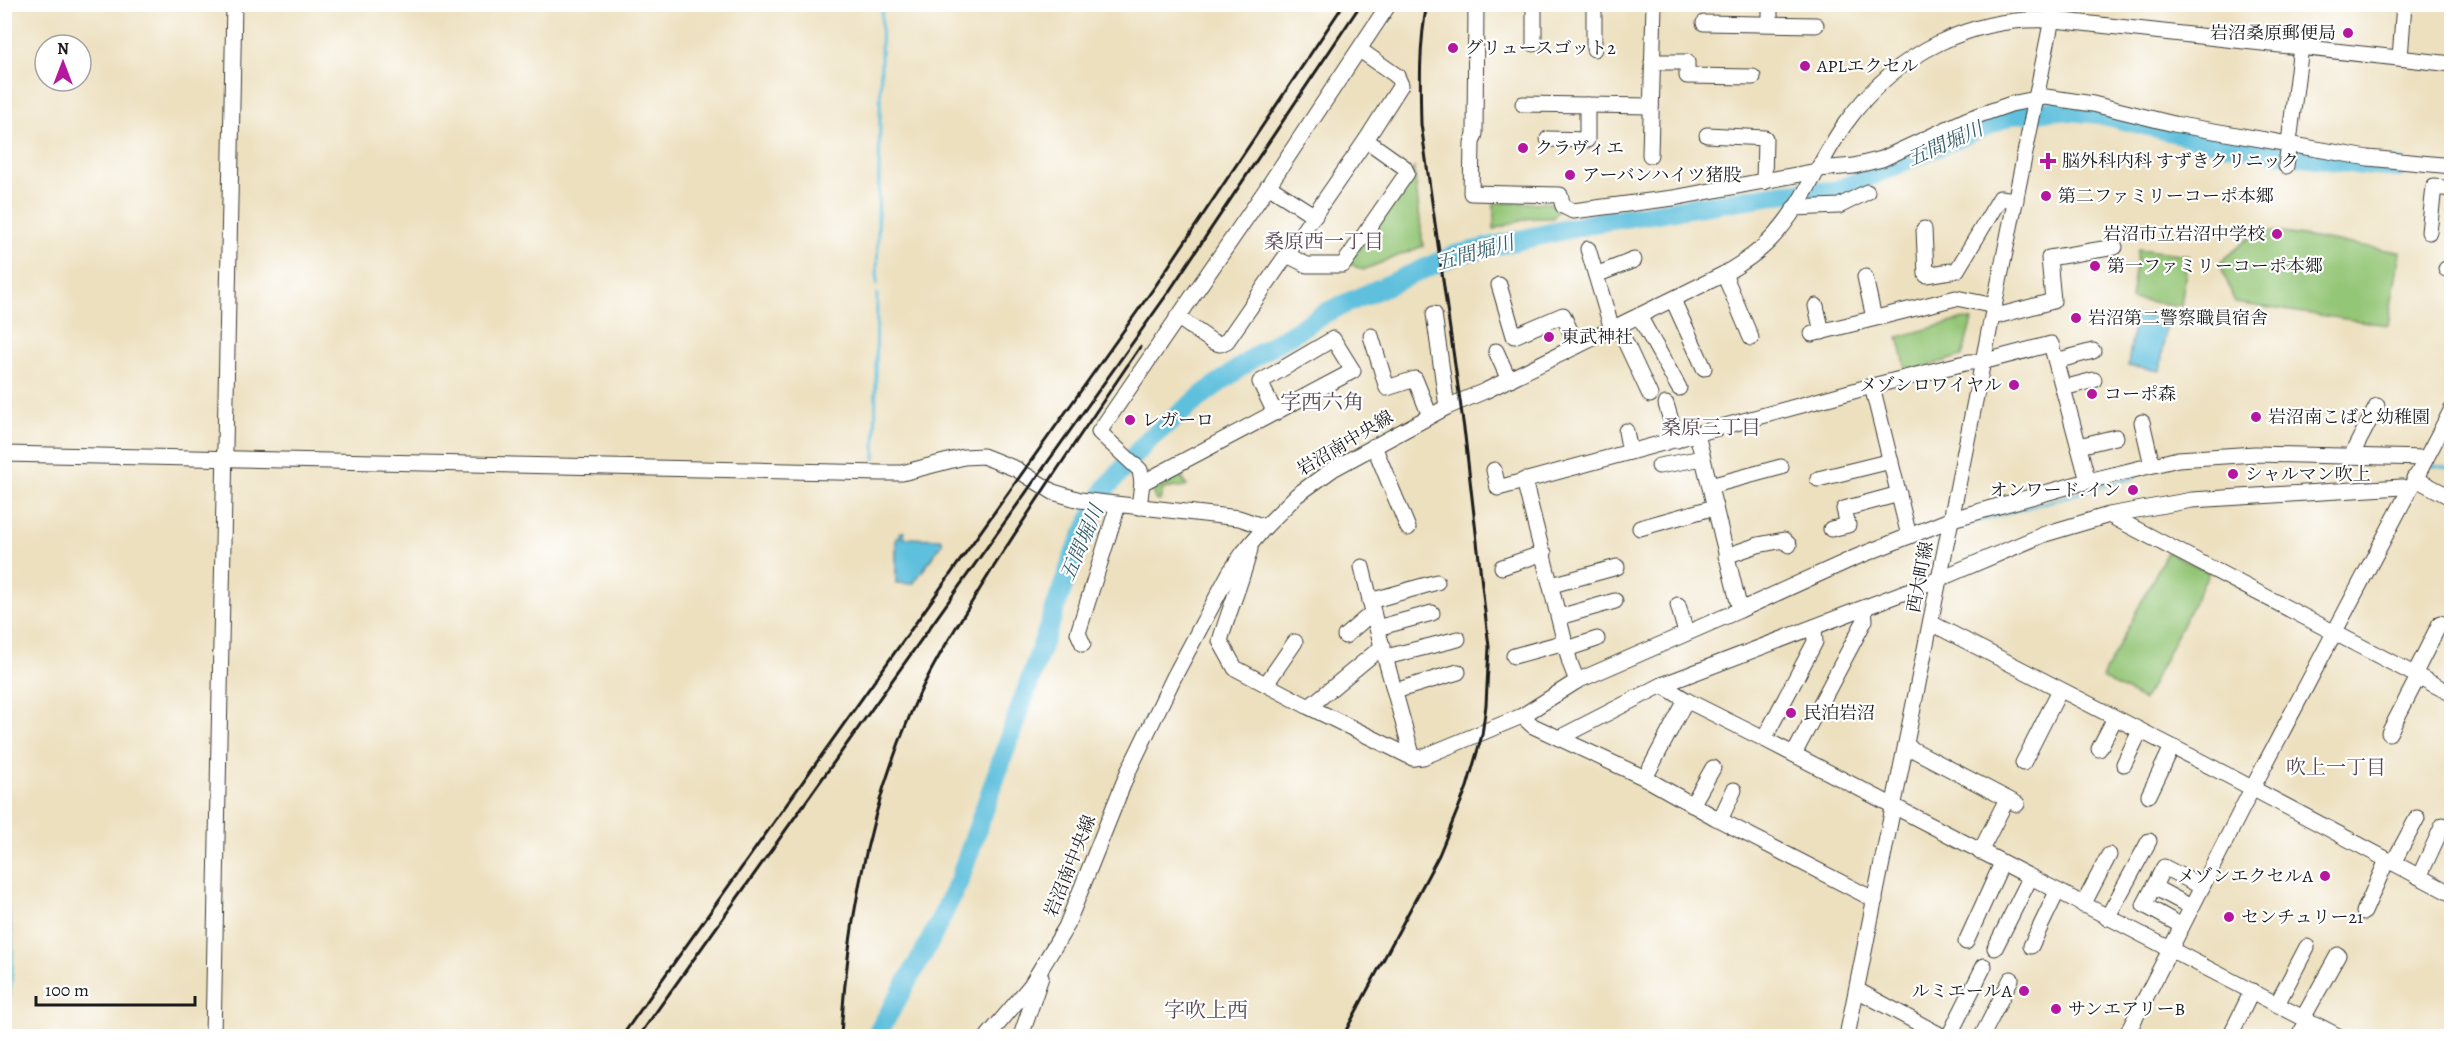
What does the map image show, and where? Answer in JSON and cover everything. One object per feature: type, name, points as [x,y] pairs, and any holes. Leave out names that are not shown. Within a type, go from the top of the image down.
[{"type":"street","points":[[213,1036],[234,4]]},
{"type":"street","points":[[1139,507],[1141,477],[1099,432],[1268,186],[1389,4]]},
{"type":"street","points":[[1476,4],[1471,193],[1560,195],[1563,206],[1573,211],[1673,198],[1854,166],[1882,159],[1968,119],[2049,97],[2084,102],[2174,124],[2368,158],[2451,166]]},
{"type":"street","points":[[1534,4],[1534,44]]},
{"type":"street","points":[[1594,4],[1594,49]]},
{"type":"street","points":[[1650,155],[1654,4]]},
{"type":"street","points":[[1770,4],[1770,22]]},
{"type":"street","points":[[2400,58],[2404,4]]},
{"type":"street","points":[[1816,171],[1861,102],[1897,67],[1923,50],[1964,32],[1996,22],[2054,12],[2301,47],[2451,64]]},
{"type":"street","points":[[2037,100],[2054,12]]},
{"type":"street","points":[[1704,23],[1770,22],[1816,25]]},
{"type":"street","points":[[2286,166],[2301,47]]},
{"type":"street","points":[[1177,316],[1213,342],[1220,344],[1227,341],[1315,216],[1366,140],[1401,81],[1360,50]]},
{"type":"street","points":[[1652,62],[1687,62],[1687,76],[1753,77]]},
{"type":"street","name":"西大町線","points":[[1847,1036],[2037,100]]},
{"type":"street","points":[[1523,104],[1651,106]]},
{"type":"street","points":[[1548,139],[1587,140],[1587,105]]},
{"type":"street","points":[[1707,135],[1766,138],[1764,182]]},
{"type":"street","points":[[1287,255],[1307,265],[1343,265],[1407,174],[1404,168],[1366,140]]},
{"type":"street","name":"岩沼南中央線","points":[[988,1036],[1031,985],[1066,927],[1128,772],[1174,677],[1230,572],[1264,527],[1297,495],[1324,475],[1374,446],[1447,407],[1509,380],[1724,274],[1752,256],[1771,239],[1796,205],[1816,171]]},
{"type":"street","points":[[1268,186],[1315,216]]},
{"type":"street","points":[[2429,232],[2434,187],[2451,189]]},
{"type":"street","points":[[1796,205],[1839,206],[1867,192]]},
{"type":"street","points":[[1924,229],[1926,275],[1957,270],[2000,198],[2016,200]]},
{"type":"street","points":[[1816,306],[1817,333],[1956,298],[1994,312],[2053,301],[2049,258],[2115,247]]},
{"type":"street","points":[[1588,249],[1615,327],[1650,395]]},
{"type":"street","points":[[1596,275],[1634,260]]},
{"type":"street","points":[[1724,274],[1751,338]]},
{"type":"street","points":[[1865,277],[1874,318]]},
{"type":"street","points":[[1499,285],[1514,336],[1563,315],[1577,346]]},
{"type":"street","points":[[1672,300],[1704,368]]},
{"type":"street","points":[[1434,314],[1447,407]]},
{"type":"street","points":[[1639,316],[1679,388]]},
{"type":"street","points":[[1371,336],[1387,388],[1414,379],[1430,416]]},
{"type":"street","points":[[1141,477],[1275,413],[1353,371],[1333,339],[1260,382],[1275,413]]},
{"type":"street","points":[[1494,470],[1498,488],[1872,386],[2051,344],[2088,481]]},
{"type":"street","points":[[1496,351],[1509,380]]},
{"type":"street","points":[[2056,361],[2093,351]]},
{"type":"street","points":[[2063,387],[2094,380]]},
{"type":"street","points":[[1872,386],[1910,536]]},
{"type":"street","points":[[1666,404],[1677,440]]},
{"type":"street","points":[[2351,456],[2377,406]]},
{"type":"street","points":[[2126,1036],[2252,789],[2419,471],[2447,429],[2451,409]]},
{"type":"street","points":[[2142,422],[2152,465]]},
{"type":"street","points":[[1626,431],[1630,452]]},
{"type":"street","points":[[1697,434],[1740,610]]},
{"type":"street","points":[[2079,446],[2116,437]]},
{"type":"street","points":[[1374,446],[1408,528]]},
{"type":"street","points":[[4,453],[881,474],[902,473],[964,457],[983,456],[1016,469],[1053,492],[1080,500],[1239,518],[1264,527]]},
{"type":"street","points":[[1252,542],[1244,574],[1229,609],[1220,641],[1235,668],[1413,758],[1423,757],[1522,716],[1577,681],[1910,536],[1952,519],[2088,481],[2178,459],[2255,454],[2351,456],[2419,471],[2451,498]]},
{"type":"street","points":[[1659,466],[1703,458]]},
{"type":"street","points":[[1818,479],[1891,461]]},
{"type":"street","points":[[1710,486],[1781,467]]},
{"type":"street","points":[[1559,738],[1662,684],[1939,579],[2045,534],[2109,515],[2192,500],[2402,487],[2419,471]]},
{"type":"street","points":[[1524,480],[1577,681]]},
{"type":"street","points":[[1831,529],[1848,525],[1844,509],[1899,494]]},
{"type":"street","points":[[1083,644],[1078,633],[1115,505]]},
{"type":"street","points":[[1640,528],[1715,507]]},
{"type":"street","points":[[2109,515],[2451,694]]},
{"type":"street","points":[[1726,556],[1758,545],[1784,540],[1789,545]]},
{"type":"street","points":[[1502,567],[1544,554]]},
{"type":"street","points":[[1362,567],[1413,758]]},
{"type":"street","points":[[1552,585],[1617,567]]},
{"type":"street","points":[[1345,636],[1372,606],[1437,582]]},
{"type":"street","points":[[1559,616],[1616,601]]},
{"type":"street","points":[[1678,605],[1686,633]]},
{"type":"street","points":[[1794,754],[1865,620],[1864,608]]},
{"type":"street","points":[[1377,628],[1432,613]]},
{"type":"street","points":[[1931,623],[2451,894]]},
{"type":"street","points":[[2389,733],[2440,623]]},
{"type":"street","points":[[1764,739],[1815,642],[1814,627]]},
{"type":"street","points":[[1309,707],[1385,651],[1458,639]]},
{"type":"street","points":[[1514,656],[1597,639]]},
{"type":"street","points":[[1266,684],[1294,642]]},
{"type":"street","points":[[1395,691],[1458,672]]},
{"type":"street","points":[[1662,684],[1686,700],[2338,1036]]},
{"type":"street","points":[[2047,729],[2063,691]]},
{"type":"street","points":[[2023,763],[2063,691]]},
{"type":"street","points":[[1645,778],[1686,700]]},
{"type":"street","points":[[1522,716],[1533,726],[1645,778],[1720,820],[1875,900]]},
{"type":"street","points":[[2098,749],[2115,718]]},
{"type":"street","points":[[2124,764],[2140,731]]},
{"type":"street","points":[[1906,747],[2012,802],[1980,852]]},
{"type":"street","points":[[2149,795],[2172,747]]},
{"type":"street","points":[[1692,805],[1713,768]]},
{"type":"street","points":[[1720,820],[1734,790]]},
{"type":"street","points":[[2364,912],[2390,861],[2417,818]]},
{"type":"street","points":[[2419,877],[2443,825]]},
{"type":"street","points":[[2107,918],[2149,842]]},
{"type":"street","points":[[2083,905],[2109,855]]},
{"type":"street","points":[[1966,942],[2002,863]]},
{"type":"street","points":[[2182,926],[2144,905],[2164,867],[2202,887]]},
{"type":"street","points":[[1995,948],[2030,878]]},
{"type":"street","points":[[2154,887],[2192,907]]},
{"type":"street","points":[[2031,946],[2057,892]]},
{"type":"street","points":[[2277,1004],[2307,947]]},
{"type":"street","points":[[2299,1036],[2305,1019],[2338,955]]},
{"type":"street","points":[[1021,1036],[1047,960]]},
{"type":"street","points":[[1949,1036],[1984,966]]},
{"type":"street","points":[[1982,1036],[2011,979]]},
{"type":"street","points":[[1857,990],[1942,1036]]},
{"type":"street","points":[[2230,1036],[2252,991]]},
{"type":"green space","points":[[1414,168],[1423,246],[1363,270],[1348,263]]},
{"type":"green space","points":[[1494,203],[1552,203],[1558,210],[1553,218],[1530,218],[1494,229]]},
{"type":"green space","points":[[2259,229],[2400,252],[2388,325],[2235,303],[2220,263]]},
{"type":"green space","points":[[2138,249],[2188,255],[2181,306],[2131,299]]},
{"type":"green space","points":[[1964,319],[1972,320],[1962,356],[1907,372],[1898,337]]},
{"type":"green space","points":[[1178,471],[1187,486],[1163,489],[1160,501],[1156,501],[1152,491],[1156,484]]},
{"type":"green space","points":[[2167,552],[2209,572],[2144,700],[2102,678]]},
{"type":"water","points":[[2135,315],[2167,320],[2160,371],[2128,366]]},
{"type":"water","points":[[900,532],[904,532],[904,538],[942,539],[942,544],[913,584],[896,583],[896,537],[900,537]]},
{"type":"waterway","points":[[877,284],[882,4]]},
{"type":"waterway","name":"五間堀川","points":[[876,1036],[928,945],[959,881],[1075,552],[1106,488],[1149,439],[1205,393],[1260,353],[1327,312],[1455,255],[1598,222],[1786,193],[1836,191],[2013,114],[2058,110],[2099,114],[2217,143],[2362,165],[2399,168]]},
{"type":"waterway","points":[[875,459],[877,294]]},
{"type":"waterway","points":[[2429,465],[2452,469]]},
{"type":"waterway","points":[[1965,525],[2136,477]]},
{"type":"waterway","points":[[4,894],[12,947],[9,1001]]},
{"type":"waterway","points":[[4,1029],[7,1012]]},
{"type":"railway","points":[[622,1036],[1156,285],[1344,4]]},
{"type":"railway","points":[[639,1036],[1168,293],[1361,4]]},
{"type":"railway","points":[[1343,1036],[1439,855],[1467,787],[1482,735],[1486,705],[1489,647],[1465,436],[1421,124],[1421,49],[1427,4]]},
{"type":"railway","points":[[841,1036],[848,954],[862,872],[882,792],[910,715],[941,652],[997,561],[1140,347]]},
{"type":"place","name":"岩沼桑原郵便局","points":[[2348,33]]},
{"type":"place","name":"グリュースゴット2","points":[[1453,48]]},
{"type":"place","name":"APLエクセル","points":[[1805,66]]},
{"type":"place","name":"クラヴィエ","points":[[1523,148]]},
{"type":"place","name":"脳外科内科 すずきクリニック","points":[[2048,161]]},
{"type":"place","name":"アーバンハイツ猪股","points":[[1570,175]]},
{"type":"place","name":"第二ファミリーコーポ本郷","points":[[2046,196]]},
{"type":"place","name":"岩沼市立岩沼中学校","points":[[2277,234]]},
{"type":"place","name":"第一ファミリーコーポ本郷","points":[[2095,266]]},
{"type":"place","name":"岩沼第二警察職員宿舎","points":[[2076,318]]},
{"type":"place","name":"東武神社","points":[[1549,337]]},
{"type":"place","name":"メゾンロワイヤル","points":[[2014,385]]},
{"type":"place","name":"コーポ森","points":[[2092,394]]},
{"type":"place","name":"岩沼南こばと幼稚園","points":[[2256,417]]},
{"type":"place","name":"レガーロ","points":[[1130,420]]},
{"type":"place","name":"シャルマン吹上","points":[[2233,474]]},
{"type":"place","name":"オンワード.イン","points":[[2133,490]]},
{"type":"place","name":"民泊岩沼","points":[[1791,713]]},
{"type":"place","name":"メゾンエクセルA","points":[[2325,876]]},
{"type":"place","name":"センチュリー21","points":[[2229,917]]},
{"type":"place","name":"ルミエールA","points":[[2024,991]]},
{"type":"place","name":"サンエアリーB","points":[[2056,1009]]},
{"type":"district","name":"桑原西一丁目","points":[[1324,241]]},
{"type":"district","name":"字西六角","points":[[1322,402]]},
{"type":"district","name":"桑原三丁目","points":[[1711,427]]},
{"type":"district","name":"吹上一丁目","points":[[2336,767]]},
{"type":"district","name":"字吹上西","points":[[1206,1010]]}]
